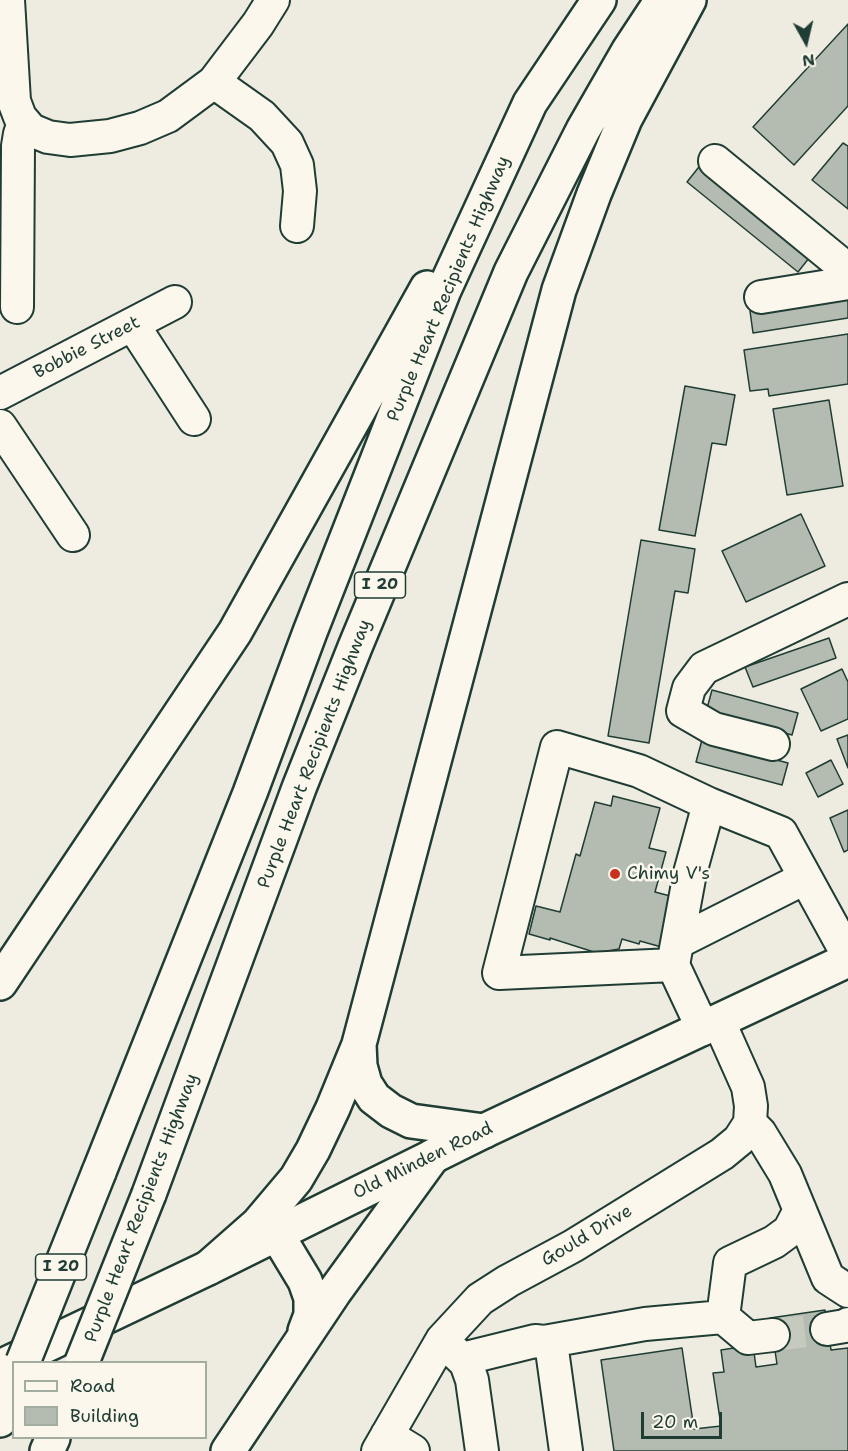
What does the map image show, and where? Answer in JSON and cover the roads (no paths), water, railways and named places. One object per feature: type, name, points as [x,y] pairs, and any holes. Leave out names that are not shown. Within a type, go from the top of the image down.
[{"type":"main road","name":"Purple Heart Recipients Highway","points":[[23,1361],[242,814],[310,632],[444,290],[530,103],[599,0]]},
{"type":"main road","name":"Purple Heart Recipients Highway","points":[[82,1361],[149,1194],[299,788],[511,272],[583,130],[629,50],[662,0]]},
{"type":"main road","points":[[208,1268],[258,1224],[296,1179],[333,1108],[359,1044],[559,290],[625,118],[689,0]]},
{"type":"main road","points":[[0,983],[235,632],[530,103]]},
{"type":"main road","name":"Old Minden Road","points":[[13,1361],[208,1268],[484,1131],[848,960]]},
{"type":"main road","points":[[359,1044],[364,1084],[374,1098],[391,1111],[411,1121],[484,1131]]},
{"type":"main road","points":[[228,1451],[302,1338],[434,1156]]},
{"type":"main road","points":[[276,1233],[305,1281],[311,1298],[311,1315],[302,1338]]},
{"type":"main road","points":[[0,1420],[12,1392]]},
{"type":"street","points":[[8,0],[14,101],[20,117],[31,130],[48,137],[70,140],[110,136],[140,128],[168,116],[214,82],[258,24],[273,0]]},
{"type":"street","points":[[214,82],[262,116],[287,143],[297,165],[300,191],[297,226]]},
{"type":"street","points":[[17,307],[18,146],[24,122]]},
{"type":"street","points":[[715,161],[848,270]]},
{"type":"street","points":[[761,297],[848,283]]},
{"type":"street","name":"Bobbie Street","points":[[0,393],[175,302]]},
{"type":"street","points":[[133,325],[194,419]]},
{"type":"street","points":[[0,426],[73,535]]},
{"type":"street","points":[[773,744],[714,729],[683,711],[689,688],[704,668],[848,599]]},
{"type":"street","points":[[805,878],[676,953],[499,974],[557,747],[639,771],[709,804],[781,833],[848,956]]},
{"type":"street","points":[[709,804],[690,873],[676,953],[711,1026],[748,1087],[751,1106],[750,1124],[770,1147],[785,1174],[828,1278],[848,1291]]},
{"type":"street","name":"Gould Drive","points":[[382,1443],[452,1349],[480,1299],[573,1246],[722,1154],[739,1140],[750,1124]]},
{"type":"street","points":[[723,1317],[730,1263],[774,1242],[789,1231],[800,1210]]},
{"type":"street","points":[[452,1349],[544,1342],[645,1324],[723,1317],[748,1338],[773,1335]]},
{"type":"street","points":[[544,1342],[552,1350],[566,1451]]},
{"type":"street","points":[[452,1349],[466,1363],[472,1380],[482,1451]]},
{"type":"street","points":[[382,1443],[412,1451]]},
{"type":"tunnel","points":[[773,1335],[827,1329]]},
{"type":"place","name":"Chimy V's","points":[[615,874]]}]
